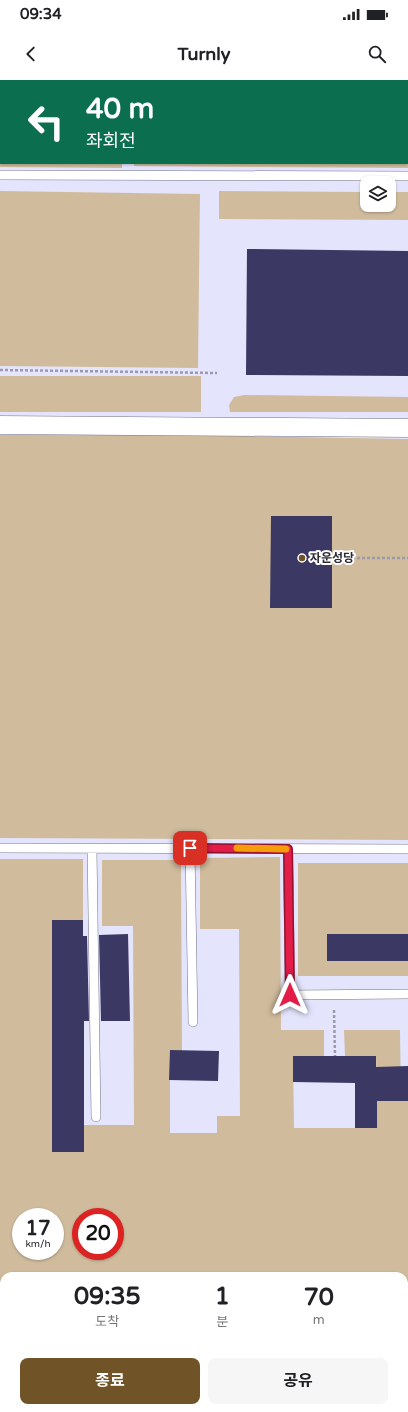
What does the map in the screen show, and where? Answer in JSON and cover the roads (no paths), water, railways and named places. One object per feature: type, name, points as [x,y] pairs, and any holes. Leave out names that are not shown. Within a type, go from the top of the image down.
[{"type":"street","points":[[0,425],[408,428]]},
{"type":"lane","points":[[0,175],[408,176]]},
{"type":"lane","points":[[0,848],[408,849]]},
{"type":"lane","points":[[190,848],[193,1022]]},
{"type":"lane","points":[[92,849],[96,1117]]},
{"type":"lane","points":[[288,849],[290,995],[408,994]]},
{"type":"place","name":"자운성당","points":[[302,558]]}]
